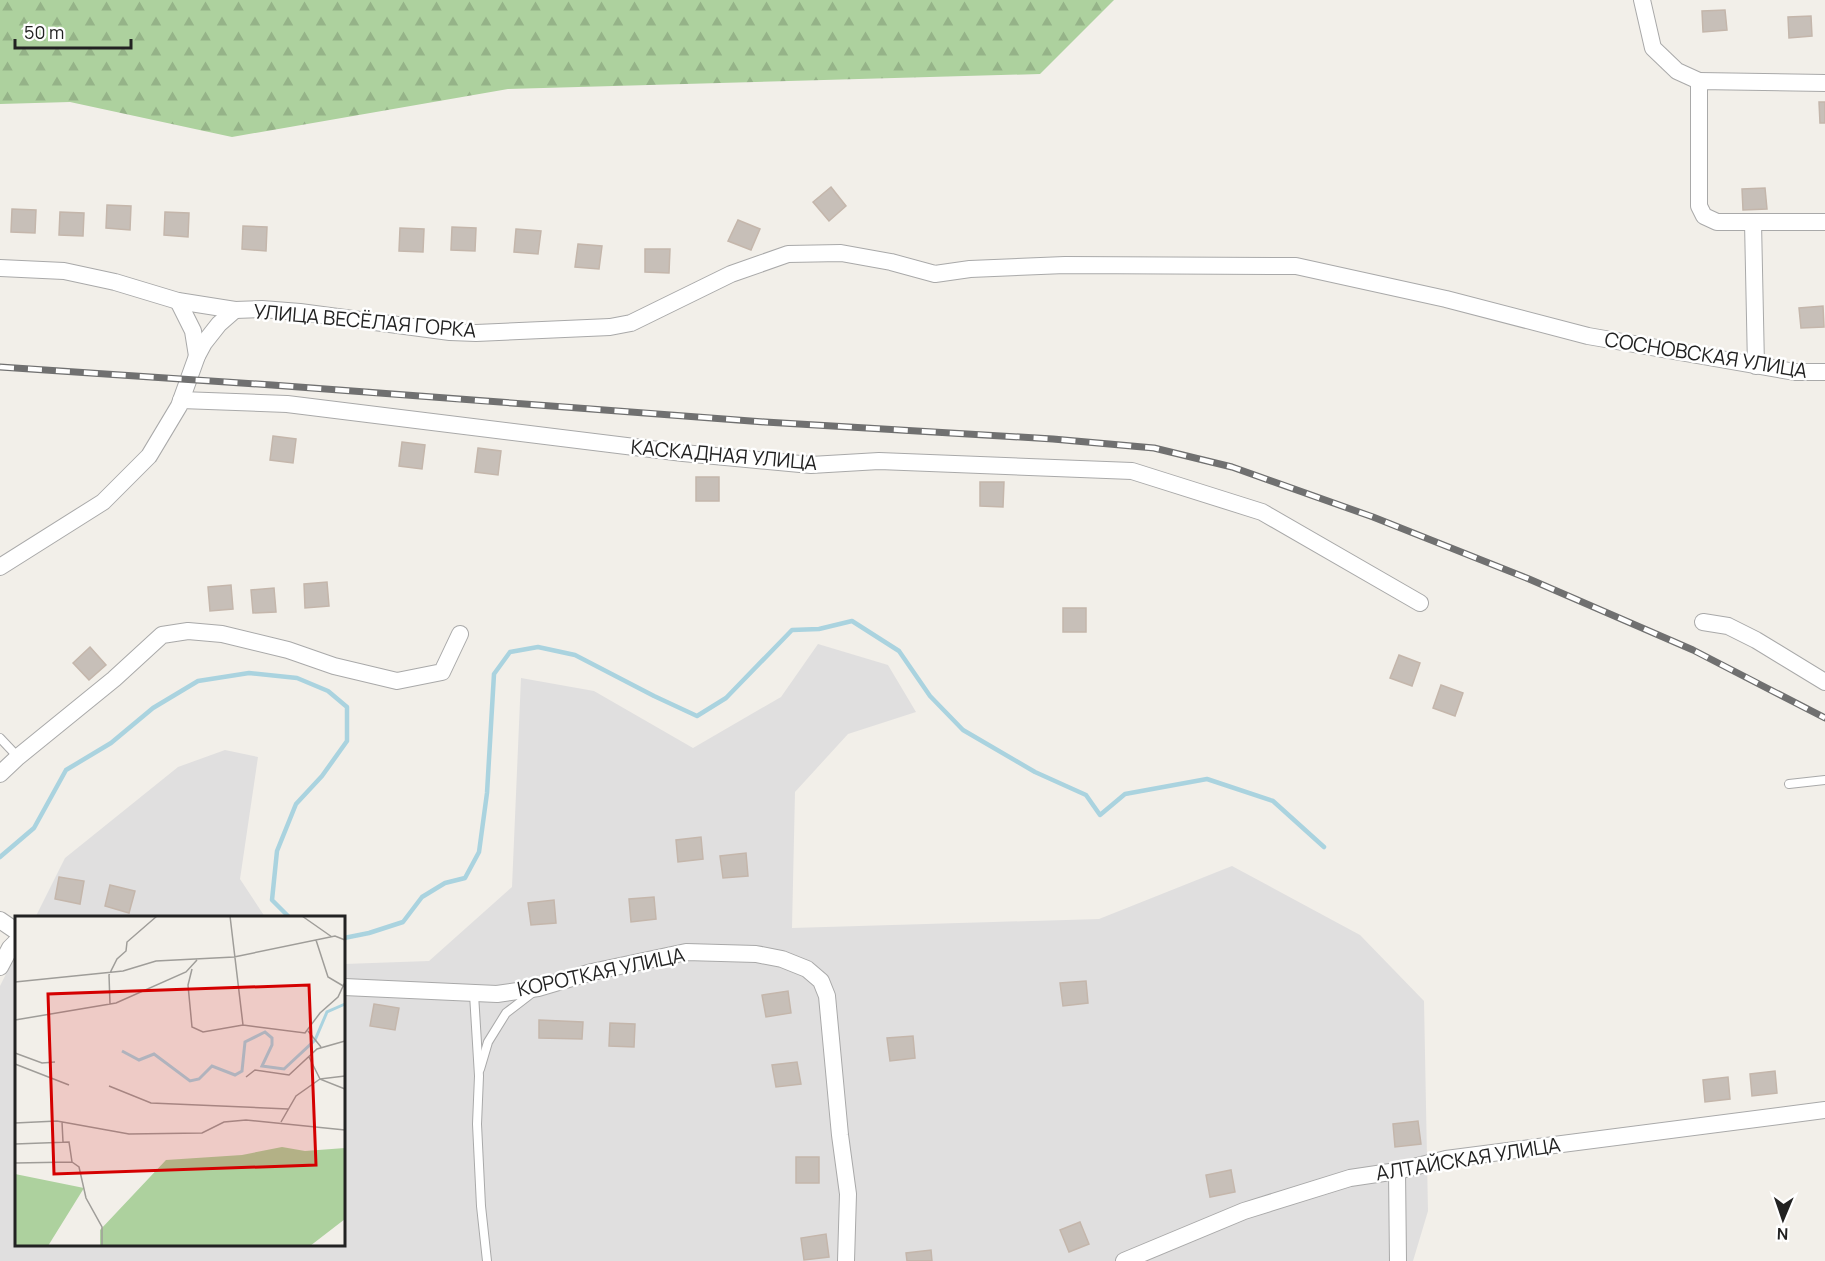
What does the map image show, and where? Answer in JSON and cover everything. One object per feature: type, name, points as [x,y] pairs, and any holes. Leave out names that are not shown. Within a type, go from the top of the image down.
[{"type":"street","points":[[1642,0],[1653,48],[1677,70],[1699,81],[1825,83]]},
{"type":"street","points":[[1699,81],[1699,206],[1704,216],[1717,222],[1825,222]]},
{"type":"street","points":[[1753,222],[1756,366]]},
{"type":"street","name":"УЛИЦА ВЕСЁЛАЯ ГОРКА","points":[[0,268],[64,271],[115,282],[177,301],[235,310],[262,309],[300,312],[450,332],[476,333],[610,327],[631,323],[731,274],[788,254],[841,253],[891,262],[935,274],[969,269],[1065,265],[1296,266],[1446,299],[1588,336]]},
{"type":"street","points":[[177,301],[193,331],[197,356]]},
{"type":"street","points":[[0,567],[103,502],[148,456],[181,400],[197,356],[219,324],[235,310]]},
{"type":"street","name":"СОСНОВСКАЯ УЛИЦА","points":[[1588,336],[1795,372],[1825,372]]},
{"type":"street","name":"КАСКАДНАЯ УЛИЦА","points":[[181,400],[287,404],[683,453],[811,465],[879,461],[1132,471],[1262,512],[1420,603]]},
{"type":"street","points":[[1704,622],[1728,626],[1756,640],[1825,682]]},
{"type":"street","points":[[0,774],[114,679],[162,635],[188,631],[222,634],[288,650],[334,666],[397,681],[442,672],[460,634]]},
{"type":"street","points":[[0,920],[15,930]]},
{"type":"street","points":[[0,967],[15,943]]},
{"type":"street","name":"КОРОТКАЯ УЛИЦА","points":[[345,987],[497,994],[538,988],[592,972],[686,952],[756,954],[782,959],[807,969],[821,981],[827,996],[848,1194],[846,1261]]},
{"type":"street","name":"АЛТАЙСКАЯ УЛИЦА","points":[[1124,1261],[1244,1212],[1350,1178],[1397,1171],[1446,1159],[1825,1110]]},
{"type":"street","points":[[1397,1171],[1398,1261]]},
{"type":"lane","points":[[0,738],[18,757]]},
{"type":"lane","points":[[1789,784],[1825,780]]},
{"type":"lane","points":[[479,1076],[488,1042],[506,1013],[538,988]]},
{"type":"lane","points":[[474,994],[479,1076],[477,1124],[481,1206],[487,1261]]},
{"type":"shaded area","points":[[818,644],[888,665],[916,712],[848,734],[795,792],[792,928],[1099,919],[1232,866],[1360,935],[1424,1001],[1428,1211],[1413,1261],[0,1261],[0,986],[15,956],[15,1246],[345,1246],[345,964],[429,961],[512,887],[521,678],[594,691],[693,748],[781,697]]},
{"type":"shaded area","points":[[225,750],[258,757],[240,879],[264,916],[36,916],[65,858],[178,767]]},
{"type":"green space","points":[[0,0],[1114,0],[1040,74],[508,89],[232,137],[70,102],[0,104]]},
{"type":"building","points":[[1725,10],[1727,30],[1703,32],[1702,11]]},
{"type":"building","points":[[1811,16],[1812,36],[1789,38],[1788,17]]},
{"type":"building","points":[[1819,102],[1825,102],[1825,123],[1820,123]]},
{"type":"building","points":[[831,187],[846,206],[829,221],[813,202]]},
{"type":"building","points":[[1765,188],[1767,209],[1743,210],[1742,189]]},
{"type":"building","points":[[107,205],[131,206],[130,230],[106,228]]},
{"type":"building","points":[[12,209],[36,210],[35,233],[11,232]]},
{"type":"building","points":[[60,212],[84,213],[83,236],[59,235]]},
{"type":"building","points":[[165,212],[189,213],[188,237],[164,235]]},
{"type":"building","points":[[738,220],[760,229],[751,250],[728,241]]},
{"type":"building","points":[[243,226],[267,227],[266,251],[242,249]]},
{"type":"building","points":[[452,227],[476,228],[475,251],[451,250]]},
{"type":"building","points":[[400,228],[424,229],[423,252],[399,251]]},
{"type":"building","points":[[516,229],[541,231],[538,254],[514,252]]},
{"type":"building","points":[[578,244],[602,246],[599,269],[575,267]]},
{"type":"building","points":[[645,249],[670,249],[669,273],[645,272]]},
{"type":"building","points":[[1823,306],[1824,327],[1801,328],[1799,308]]},
{"type":"building","points":[[273,436],[296,439],[293,463],[270,460]]},
{"type":"building","points":[[402,442],[425,445],[422,469],[399,466]]},
{"type":"building","points":[[478,448],[501,451],[498,475],[475,472]]},
{"type":"building","points":[[696,477],[719,477],[719,501],[696,501]]},
{"type":"building","points":[[980,482],[1004,482],[1003,507],[980,506]]},
{"type":"building","points":[[327,582],[329,606],[305,608],[304,584]]},
{"type":"building","points":[[231,585],[233,609],[210,611],[208,587]]},
{"type":"building","points":[[274,588],[276,612],[253,613],[251,590]]},
{"type":"building","points":[[1063,608],[1086,608],[1086,632],[1063,632]]},
{"type":"building","points":[[90,647],[106,665],[89,680],[73,663]]},
{"type":"building","points":[[1399,655],[1420,663],[1412,686],[1390,678]]},
{"type":"building","points":[[1441,685],[1463,693],[1455,716],[1433,708]]},
{"type":"building","points":[[701,837],[703,859],[678,862],[676,840]]},
{"type":"building","points":[[746,853],[748,876],[723,878],[720,856]]},
{"type":"building","points":[[59,877],[84,881],[80,904],[55,899]]},
{"type":"building","points":[[110,885],[135,891],[129,913],[105,906]]},
{"type":"building","points":[[654,897],[656,919],[631,922],[629,899]]},
{"type":"building","points":[[554,900],[556,923],[531,925],[528,903]]},
{"type":"building","points":[[1086,981],[1088,1003],[1063,1006],[1060,983]]},
{"type":"building","points":[[788,991],[791,1013],[766,1017],[762,995]]},
{"type":"building","points":[[374,1004],[399,1008],[395,1030],[370,1026]]},
{"type":"building","points":[[539,1020],[583,1022],[582,1039],[539,1038]]},
{"type":"building","points":[[610,1023],[635,1024],[634,1047],[609,1046]]},
{"type":"building","points":[[913,1036],[915,1058],[890,1061],[887,1038]]},
{"type":"building","points":[[797,1062],[801,1084],[776,1087],[772,1065]]},
{"type":"building","points":[[1775,1071],[1777,1093],[1752,1096],[1750,1074]]},
{"type":"building","points":[[1728,1077],[1730,1099],[1705,1102],[1703,1080]]},
{"type":"building","points":[[1418,1121],[1421,1144],[1395,1147],[1393,1124]]},
{"type":"building","points":[[796,1157],[819,1157],[819,1183],[796,1183]]},
{"type":"building","points":[[1231,1170],[1235,1192],[1210,1197],[1206,1175]]},
{"type":"building","points":[[1080,1222],[1089,1244],[1069,1252],[1060,1230]]},
{"type":"building","points":[[826,1234],[829,1257],[804,1260],[801,1238]]},
{"type":"building","points":[[931,1250],[932,1261],[907,1261],[906,1253]]},
{"type":"waterway","points":[[345,938],[403,922],[422,897],[445,883],[465,878],[479,852],[487,793],[494,674],[510,652],[538,647],[575,655],[697,716],[726,698],[792,630],[819,629],[852,621],[899,651],[930,696],[963,730],[1035,772],[1086,795],[1100,815],[1125,794],[1207,779],[1273,801],[1324,847]]},
{"type":"waterway","points":[[0,857],[34,828],[66,770],[111,743],[153,708],[198,681],[249,673],[297,678],[328,691],[347,707],[347,741],[322,776],[296,804],[277,851],[272,900],[288,916]]},
{"type":"railway","points":[[0,367],[765,422],[1053,439],[1154,448],[1232,467],[1373,517],[1529,579],[1693,650],[1825,718]]}]
